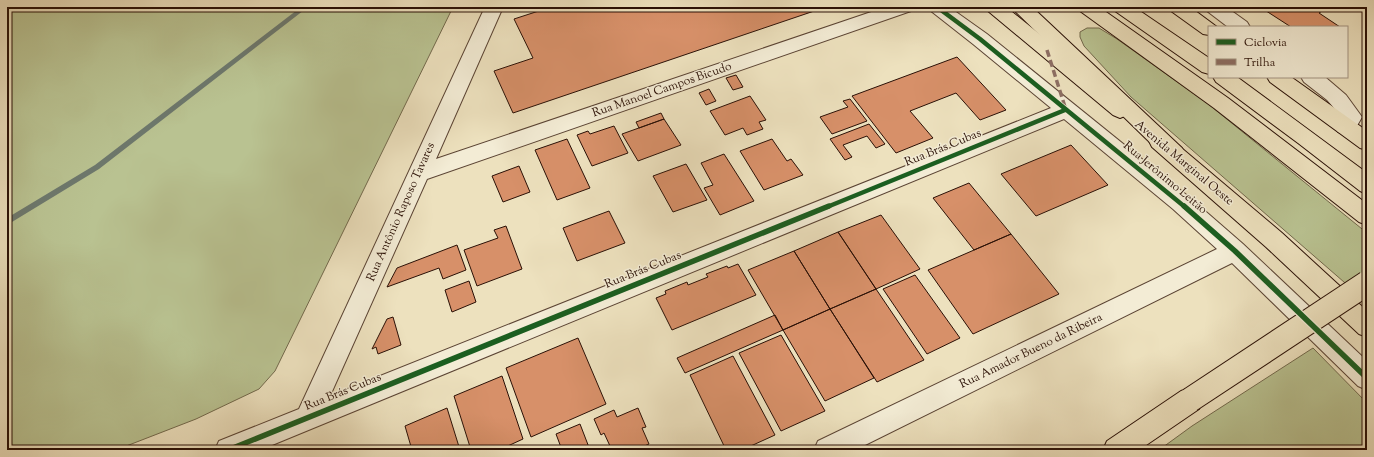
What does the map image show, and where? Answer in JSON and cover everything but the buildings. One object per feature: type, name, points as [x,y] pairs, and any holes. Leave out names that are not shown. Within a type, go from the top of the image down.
[{"type":"main road","name":"Avenida Marginal Oeste","points":[[994,7],[1175,154],[1274,240],[1367,326]]},
{"type":"main road","points":[[1021,7],[1175,154]]},
{"type":"main road","points":[[1086,7],[1221,103],[1367,216]]},
{"type":"main road","points":[[1121,7],[1208,67]]},
{"type":"main road","points":[[1177,7],[1208,28]]},
{"type":"main road","points":[[1224,78],[1367,185]]},
{"type":"main road","points":[[1278,78],[1367,142]]},
{"type":"main road","points":[[1116,450],[1367,283]]},
{"type":"street","name":"Rua Antônio Raposo Tavares","points":[[308,417],[494,7]]},
{"type":"street","name":"Rua Manoel Campos Bicudo","points":[[418,173],[905,7]]},
{"type":"street","name":"Rua Jerônimo Leitão","points":[[937,7],[980,39],[1181,203],[1235,251],[1367,378]]},
{"type":"street","points":[[1213,7],[1240,26]]},
{"type":"street","points":[[1312,78],[1325,87],[1346,107],[1352,117],[1345,126]]},
{"type":"street","name":"Rua Brás Cubas","points":[[228,450],[1066,110]]},
{"type":"street","name":"Rua Amador Bueno da Ribeira","points":[[827,450],[1235,251]]},
{"type":"green space","points":[[7,7],[453,7],[275,371],[259,389],[196,419],[116,450],[7,450]]},
{"type":"green space","points":[[1087,28],[1099,28],[1117,39],[1207,103],[1367,233],[1367,302],[1131,97],[1084,46],[1080,37],[1080,32]]},
{"type":"green space","points":[[1313,348],[1367,403],[1367,450],[1159,450],[1192,426]]},
{"type":"waterway","points":[[7,222],[97,167],[305,7]]},
{"type":"marked path","points":[[1047,50],[1065,107]]},
{"type":"cycle path","points":[[937,7],[980,39],[1181,203],[1235,251],[1367,378]]},
{"type":"cycle path","points":[[228,450],[1065,110]]}]
